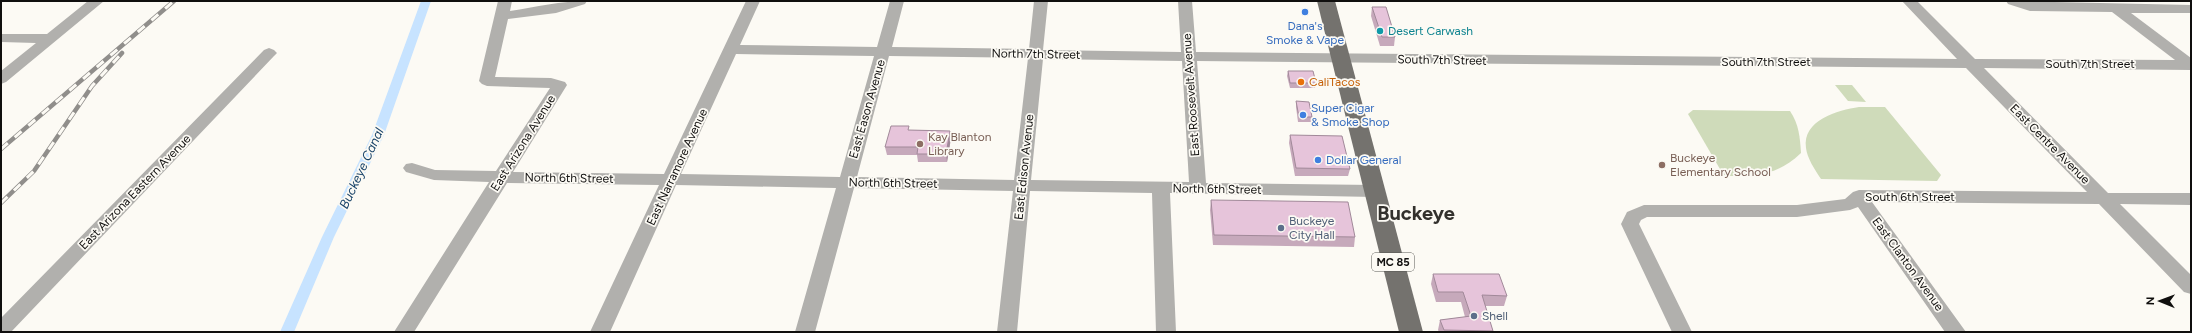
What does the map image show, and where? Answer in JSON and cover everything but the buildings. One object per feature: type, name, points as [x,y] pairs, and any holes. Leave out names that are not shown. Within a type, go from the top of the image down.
[{"type":"main road","name":"MC 85","points":[[1326,1],[1411,332]]},
{"type":"street","points":[[1,79],[96,1]]},
{"type":"street","points":[[503,8],[556,9],[580,1]]},
{"type":"street","name":"East Narramore Avenue","points":[[600,332],[753,1]]},
{"type":"street","name":"East Eason Avenue","points":[[805,332],[897,1]]},
{"type":"street","name":"East Edison Avenue","points":[[1007,332],[1041,1]]},
{"type":"street","name":"East Roosevelt Avenue","points":[[1185,1],[1198,188]]},
{"type":"street","name":"East Centre Avenue","points":[[1909,1],[1968,63],[2105,198],[2191,287]]},
{"type":"street","points":[[2017,3],[2030,7],[2111,4],[2191,9]]},
{"type":"street","points":[[2111,4],[2191,65]]},
{"type":"street","name":"East Arizona Avenue","points":[[404,332],[558,85],[487,81],[487,75],[503,8]]},
{"type":"street","points":[[5,41],[50,39]]},
{"type":"street","name":"North 7th Street","points":[[731,49],[1340,59]]},
{"type":"street","name":"East Arizona Eastern Avenue","points":[[1,330],[269,53]]},
{"type":"street","name":"South 7th Street","points":[[1340,59],[2191,65]]},
{"type":"street","name":"North 6th Street","points":[[412,168],[434,175],[501,177],[1375,191]]},
{"type":"street","points":[[1161,188],[1166,332]]},
{"type":"street","name":"South 6th Street","points":[[1682,332],[1633,225],[1644,211],[1797,211],[1850,204],[1859,196],[2191,199]]},
{"type":"street","name":"East Clanton Avenue","points":[[1859,196],[1956,332]]},
{"type":"green space","points":[[1835,85],[1852,85],[1866,102],[1848,101]]},
{"type":"green space","points":[[1859,107],[1885,107],[1941,175],[1937,181],[1821,179],[1808,156],[1806,148],[1806,138],[1810,130],[1823,118],[1841,111]]},
{"type":"green space","points":[[1693,110],[1790,111],[1797,126],[1801,153],[1792,161],[1766,173],[1746,176],[1724,176],[1688,114]]},
{"type":"waterway","name":"Buckeye Canal","points":[[287,332],[328,237],[378,135],[426,1]]},
{"type":"railway","points":[[1,149],[174,1]]},
{"type":"railway","points":[[1,203],[34,171],[92,86],[122,53]]},
{"type":"place","name":"Dana's Smoke & Vape","points":[[1305,12]]},
{"type":"place","name":"Desert Carwash","points":[[1380,31]]},
{"type":"place","name":"CaliTacos","points":[[1301,82]]},
{"type":"place","name":"Super Cigar & Smoke Shop","points":[[1303,115]]},
{"type":"place","name":"Kay Blanton Library","points":[[920,144]]},
{"type":"place","name":"Dollar General","points":[[1318,160]]},
{"type":"place","name":"Buckeye Elementary School","points":[[1662,165]]},
{"type":"place","name":"Buckeye City Hall","points":[[1281,228]]},
{"type":"place","name":"Shell","points":[[1474,316]]},
{"type":"district","name":"Buckeye","points":[[1416,213]]}]
